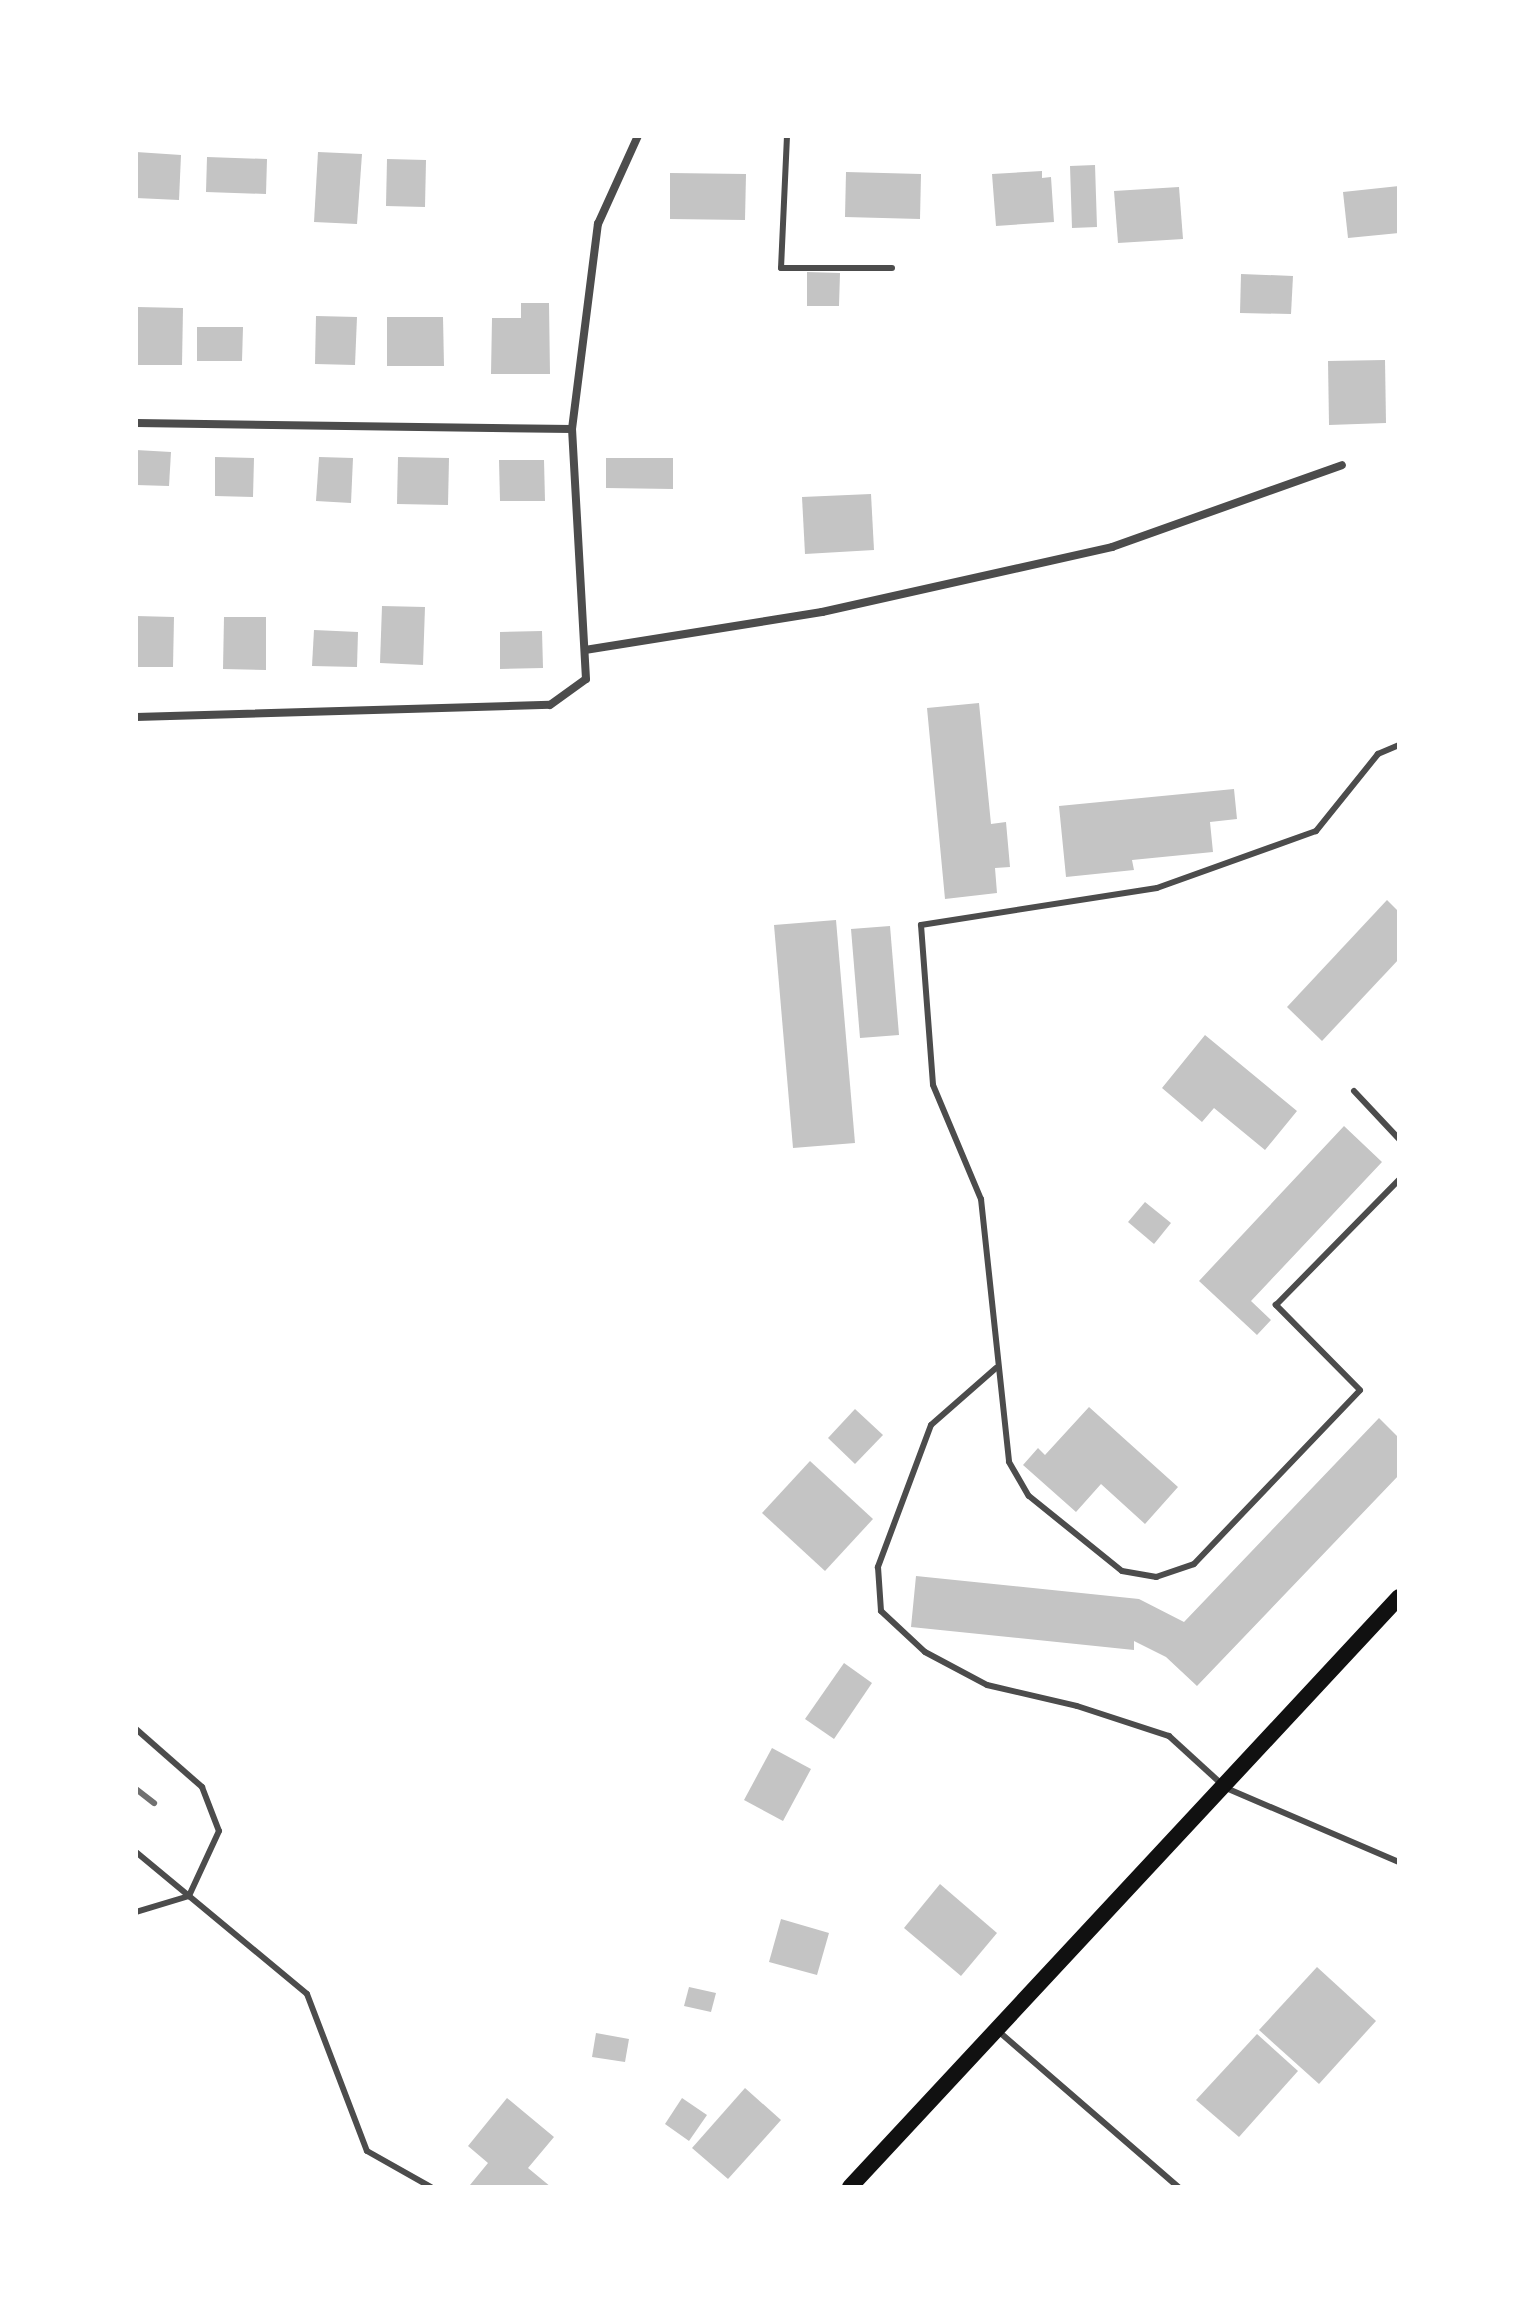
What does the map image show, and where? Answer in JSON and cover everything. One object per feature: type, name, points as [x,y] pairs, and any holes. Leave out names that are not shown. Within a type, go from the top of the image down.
[{"type":"main road","points":[[850,2187],[1226,1788],[1399,1597]]},
{"type":"street","points":[[136,717],[550,705],[586,679],[572,429],[598,224],[638,136]]},
{"type":"street","points":[[136,423],[572,429]]},
{"type":"street","points":[[585,650],[822,612],[1112,547],[1342,465]]},
{"type":"lane","points":[[787,136],[781,268],[892,268]]},
{"type":"lane","points":[[1399,745],[1378,754],[1316,831],[1157,888],[921,925],[933,1085],[981,1199],[996,1368],[1009,1462],[1029,1496],[1122,1571],[1156,1577],[1194,1564],[1360,1390],[1276,1305],[1399,1180]]},
{"type":"lane","points":[[1354,1091],[1399,1139]]},
{"type":"lane","points":[[996,1368],[931,1425],[878,1567],[881,1611],[925,1652],[987,1685],[1077,1706],[1169,1736],[1226,1788],[1399,1862]]},
{"type":"lane","points":[[136,1729],[202,1787],[219,1831],[189,1896],[136,1912]]},
{"type":"lane","points":[[136,1852],[307,1994],[367,2151],[431,2187]]},
{"type":"lane","points":[[997,2030],[1178,2187]]},
{"type":"building","points":[[136,152],[181,155],[179,200],[136,198]]},
{"type":"building","points":[[318,152],[362,154],[357,224],[314,222]]},
{"type":"building","points":[[207,157],[267,159],[266,194],[206,192]]},
{"type":"building","points":[[387,159],[426,160],[425,207],[386,206]]},
{"type":"building","points":[[1095,165],[1097,227],[1072,228],[1070,166]]},
{"type":"building","points":[[1042,171],[1042,178],[1051,177],[1054,222],[996,226],[992,174]]},
{"type":"building","points":[[846,172],[921,174],[920,219],[845,217]]},
{"type":"building","points":[[670,173],[746,174],[745,220],[670,219]]},
{"type":"building","points":[[1399,186],[1399,233],[1348,238],[1343,192]]},
{"type":"building","points":[[1179,187],[1183,239],[1118,243],[1114,191]]},
{"type":"building","points":[[807,272],[840,273],[839,306],[807,306]]},
{"type":"building","points":[[1241,274],[1293,276],[1291,314],[1240,313]]},
{"type":"building","points":[[521,303],[549,303],[550,374],[491,374],[492,318],[521,318]]},
{"type":"building","points":[[137,307],[183,308],[182,365],[136,365]]},
{"type":"building","points":[[316,316],[357,317],[355,365],[315,364]]},
{"type":"building","points":[[387,317],[443,317],[444,366],[387,366]]},
{"type":"building","points":[[197,327],[243,327],[242,361],[197,361]]},
{"type":"building","points":[[1385,360],[1386,423],[1329,425],[1328,361]]},
{"type":"building","points":[[136,450],[171,452],[169,486],[136,485]]},
{"type":"building","points":[[215,457],[254,458],[253,497],[215,496]]},
{"type":"building","points":[[319,457],[353,458],[351,503],[316,501]]},
{"type":"building","points":[[398,457],[449,458],[448,505],[397,504]]},
{"type":"building","points":[[606,458],[673,458],[673,489],[606,488]]},
{"type":"building","points":[[499,460],[544,460],[545,501],[500,501]]},
{"type":"building","points":[[871,494],[874,550],[805,554],[802,497]]},
{"type":"building","points":[[382,606],[425,607],[423,665],[380,663]]},
{"type":"building","points":[[136,616],[174,617],[173,667],[136,667]]},
{"type":"building","points":[[224,617],[266,617],[266,670],[223,669]]},
{"type":"building","points":[[314,630],[358,632],[357,667],[312,666]]},
{"type":"building","points":[[542,631],[543,668],[500,669],[500,632]]},
{"type":"building","points":[[979,703],[991,824],[1006,822],[1010,867],[995,868],[997,893],[945,899],[927,708]]},
{"type":"building","points":[[1234,789],[1237,819],[1210,822],[1213,852],[1132,860],[1134,870],[1066,877],[1059,806]]},
{"type":"building","points":[[1387,900],[1399,912],[1399,959],[1322,1041],[1287,1007]]},
{"type":"building","points":[[836,920],[855,1143],[793,1148],[774,925]]},
{"type":"building","points":[[890,926],[899,1035],[860,1038],[851,929]]},
{"type":"building","points":[[1205,1035],[1297,1111],[1265,1150],[1214,1108],[1202,1122],[1162,1088]]},
{"type":"building","points":[[1344,1126],[1382,1162],[1251,1301],[1271,1320],[1257,1335],[1199,1281]]},
{"type":"building","points":[[1145,1202],[1171,1223],[1154,1244],[1128,1222]]},
{"type":"building","points":[[1089,1407],[1178,1487],[1145,1524],[1101,1484],[1076,1512],[1023,1465],[1038,1448],[1045,1455]]},
{"type":"building","points":[[855,1409],[883,1435],[855,1464],[828,1438]]},
{"type":"building","points":[[1379,1418],[1399,1438],[1399,1475],[1197,1686],[1166,1657],[1134,1641],[1134,1650],[911,1627],[916,1576],[1139,1599],[1184,1622]]},
{"type":"building","points":[[810,1461],[873,1519],[825,1571],[762,1513]]},
{"type":"building","points":[[844,1663],[872,1683],[834,1739],[805,1719]]},
{"type":"building","points":[[772,1748],[811,1769],[783,1821],[744,1800]]},
{"type":"building","points":[[940,1884],[997,1933],[961,1976],[904,1928]]},
{"type":"building","points":[[781,1919],[829,1933],[817,1975],[769,1962]]},
{"type":"building","points":[[1317,1967],[1376,2021],[1319,2084],[1259,2030]]},
{"type":"building","points":[[689,1987],[716,1993],[711,2012],[684,2006]]},
{"type":"building","points":[[596,2033],[629,2039],[625,2062],[592,2057]]},
{"type":"building","points":[[1257,2034],[1298,2071],[1239,2137],[1196,2100]]},
{"type":"building","points":[[745,2088],[781,2120],[728,2179],[692,2148]]},
{"type":"building","points":[[507,2098],[554,2137],[528,2168],[551,2187],[470,2185],[488,2163],[468,2146]]},
{"type":"building","points":[[682,2098],[707,2115],[689,2141],[665,2124]]},
{"type":"railway","points":[[136,1789],[154,1803]]}]
